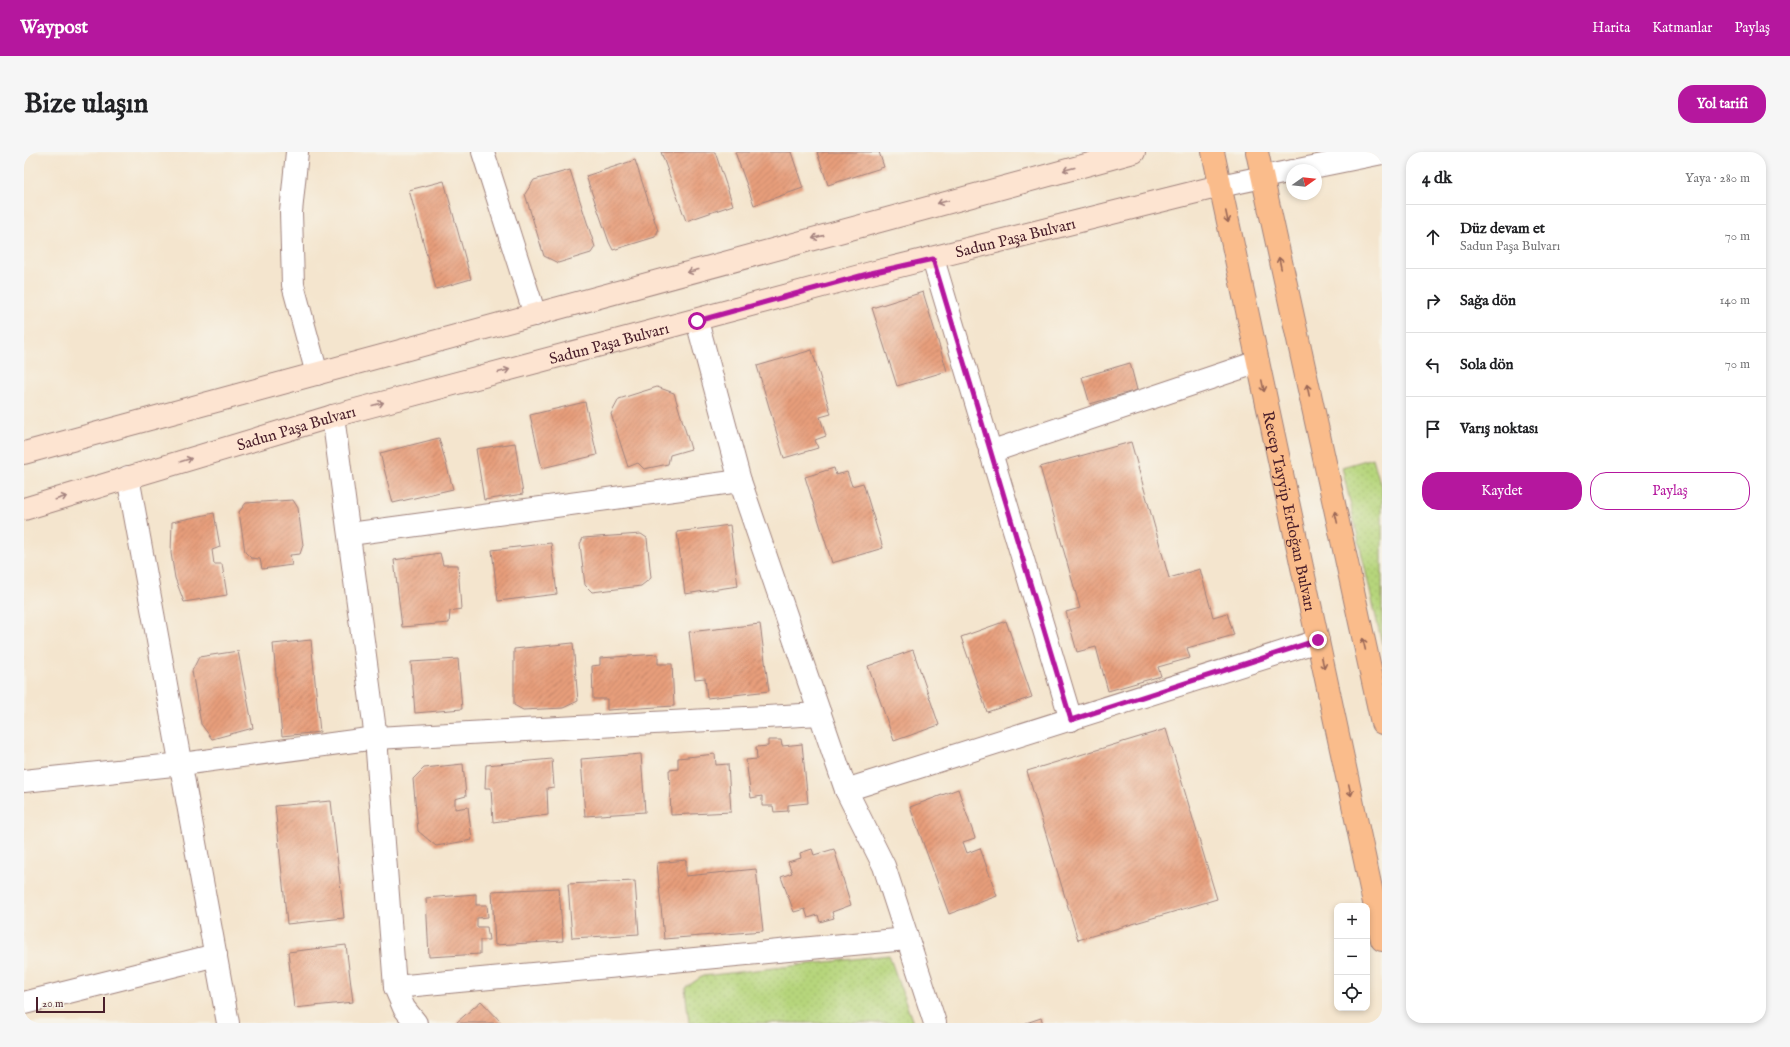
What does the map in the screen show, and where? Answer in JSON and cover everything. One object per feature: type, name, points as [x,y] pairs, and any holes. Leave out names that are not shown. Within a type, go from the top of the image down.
[{"type":"highway","name":"Recep Tayyip Erdoğan Bulvarı","points":[[1213,152],[1382,940]]},
{"type":"highway","points":[[1256,152],[1382,723]]},
{"type":"main road","points":[[24,454],[1134,152]]},
{"type":"main road","name":"Sadun Paşa Bulvarı","points":[[24,509],[333,416],[697,321],[871,273],[933,259],[1220,186]]},
{"type":"street","points":[[297,152],[291,212],[293,285],[317,374]]},
{"type":"street","points":[[483,152],[535,315]]},
{"type":"street","points":[[1322,165],[1382,153]]},
{"type":"street","points":[[1220,186],[1286,172]]},
{"type":"street","points":[[933,259],[1071,720]]},
{"type":"street","points":[[697,321],[740,481],[846,790],[884,866],[936,1023]]},
{"type":"street","points":[[990,452],[1258,362]]},
{"type":"street","points":[[333,416],[350,534],[376,738],[395,987],[404,1008],[416,1023]]},
{"type":"street","points":[[128,477],[182,764],[228,1023]]},
{"type":"street","points":[[350,534],[740,481]]},
{"type":"street","points":[[846,790],[1071,720],[1318,640]]},
{"type":"street","points":[[24,781],[182,764],[376,738],[820,714]]},
{"type":"street","points":[[395,987],[907,939]]},
{"type":"street","points":[[24,1003],[216,955]]},
{"type":"green space","points":[[1373,458],[1382,490],[1382,644],[1342,467]]},
{"type":"green space","points":[[889,955],[913,1023],[689,1023],[685,988],[703,976]]},
{"type":"building","points":[[661,152],[715,152],[733,205],[686,221]]},
{"type":"building","points":[[735,152],[791,152],[803,188],[754,205]]},
{"type":"building","points":[[817,152],[879,152],[884,167],[828,185]]},
{"type":"building","points":[[635,160],[658,231],[655,237],[613,250],[586,176]]},
{"type":"building","points":[[570,170],[595,247],[591,253],[558,263],[544,256],[525,194],[534,180]]},
{"type":"building","points":[[444,181],[471,279],[436,289],[409,190]]},
{"type":"building","points":[[923,292],[947,371],[897,386],[872,308]]},
{"type":"building","points":[[812,350],[831,414],[820,417],[826,436],[815,440],[818,448],[784,458],[757,366]]},
{"type":"building","points":[[1130,363],[1137,390],[1090,404],[1082,377]]},
{"type":"building","points":[[657,387],[674,393],[691,449],[670,455],[668,464],[644,469],[638,463],[628,467],[611,414],[619,399]]},
{"type":"building","points":[[585,402],[597,455],[542,468],[530,415]]},
{"type":"building","points":[[439,438],[453,489],[393,503],[380,453]]},
{"type":"building","points":[[1131,442],[1169,578],[1200,569],[1213,617],[1227,613],[1234,635],[1187,648],[1190,658],[1158,667],[1161,676],[1108,691],[1096,647],[1077,652],[1066,612],[1080,608],[1040,467]]},
{"type":"building","points":[[515,443],[523,494],[484,500],[476,449]]},
{"type":"building","points":[[834,468],[836,475],[847,472],[852,486],[863,483],[883,548],[832,563],[805,477]]},
{"type":"building","points":[[293,500],[298,508],[303,545],[300,554],[290,555],[292,565],[262,569],[260,559],[251,558],[245,552],[239,512],[246,503]]},
{"type":"building","points":[[214,513],[220,547],[212,550],[214,564],[222,564],[227,595],[184,602],[175,578],[171,553],[172,522]]},
{"type":"building","points":[[730,525],[738,586],[685,594],[677,532]]},
{"type":"building","points":[[641,534],[647,538],[651,578],[641,586],[592,592],[585,585],[580,544],[583,538]]},
{"type":"building","points":[[551,543],[557,594],[498,601],[492,550]]},
{"type":"building","points":[[440,553],[443,565],[458,565],[461,609],[450,611],[449,623],[402,627],[394,560]]},
{"type":"building","points":[[1006,621],[1032,697],[987,712],[961,637]]},
{"type":"building","points":[[760,624],[769,691],[707,698],[705,678],[695,679],[689,632]]},
{"type":"building","points":[[311,640],[320,732],[282,736],[273,644]]},
{"type":"building","points":[[573,643],[578,701],[563,708],[523,710],[514,705],[514,649]]},
{"type":"building","points":[[913,650],[939,725],[894,741],[868,666]]},
{"type":"building","points":[[238,651],[253,728],[212,739],[201,724],[192,671],[199,657]]},
{"type":"building","points":[[658,654],[658,664],[672,664],[674,706],[607,710],[607,699],[593,699],[592,666],[600,665],[600,658]]},
{"type":"building","points":[[458,659],[462,709],[415,713],[411,662]]},
{"type":"building","points":[[1166,729],[1217,899],[1078,940],[1027,771]]},
{"type":"building","points":[[768,740],[781,740],[782,746],[802,744],[808,803],[788,805],[788,811],[774,812],[773,806],[762,806],[762,796],[751,798],[746,760],[757,759],[756,747],[768,746]]},
{"type":"building","points":[[641,754],[645,812],[585,816],[581,759]]},
{"type":"building","points":[[715,754],[716,765],[728,764],[731,812],[671,815],[669,770],[678,769],[678,758]]},
{"type":"building","points":[[552,759],[554,787],[547,788],[548,815],[493,822],[491,788],[485,788],[486,765]]},
{"type":"building","points":[[463,764],[466,796],[455,799],[455,809],[468,807],[472,840],[436,846],[418,831],[413,779],[424,768]]},
{"type":"building","points":[[958,789],[975,838],[963,842],[967,853],[980,848],[997,896],[949,914],[910,807]]},
{"type":"building","points":[[331,801],[344,918],[287,924],[275,806]]},
{"type":"building","points":[[812,849],[814,855],[834,849],[851,905],[832,912],[834,918],[820,922],[818,915],[808,918],[805,909],[794,912],[781,877],[792,873],[788,862],[801,858],[800,853]]},
{"type":"building","points":[[686,860],[686,876],[756,869],[763,931],[664,939],[657,863]]},
{"type":"building","points":[[635,881],[639,934],[572,938],[568,884]]},
{"type":"building","points":[[559,888],[563,941],[495,945],[492,891]]},
{"type":"building","points":[[476,894],[476,905],[487,905],[488,917],[477,918],[477,927],[487,927],[489,940],[480,940],[480,954],[429,957],[426,898]]},
{"type":"building","points":[[346,945],[353,1002],[294,1008],[288,952]]},
{"type":"building","points":[[481,1001],[502,1023],[456,1023]]},
{"type":"building","points":[[1041,1018],[1043,1023],[1026,1023]]},
{"type":"route","points":[[697,321],[871,273],[933,259],[1071,720],[1318,640]]}]
